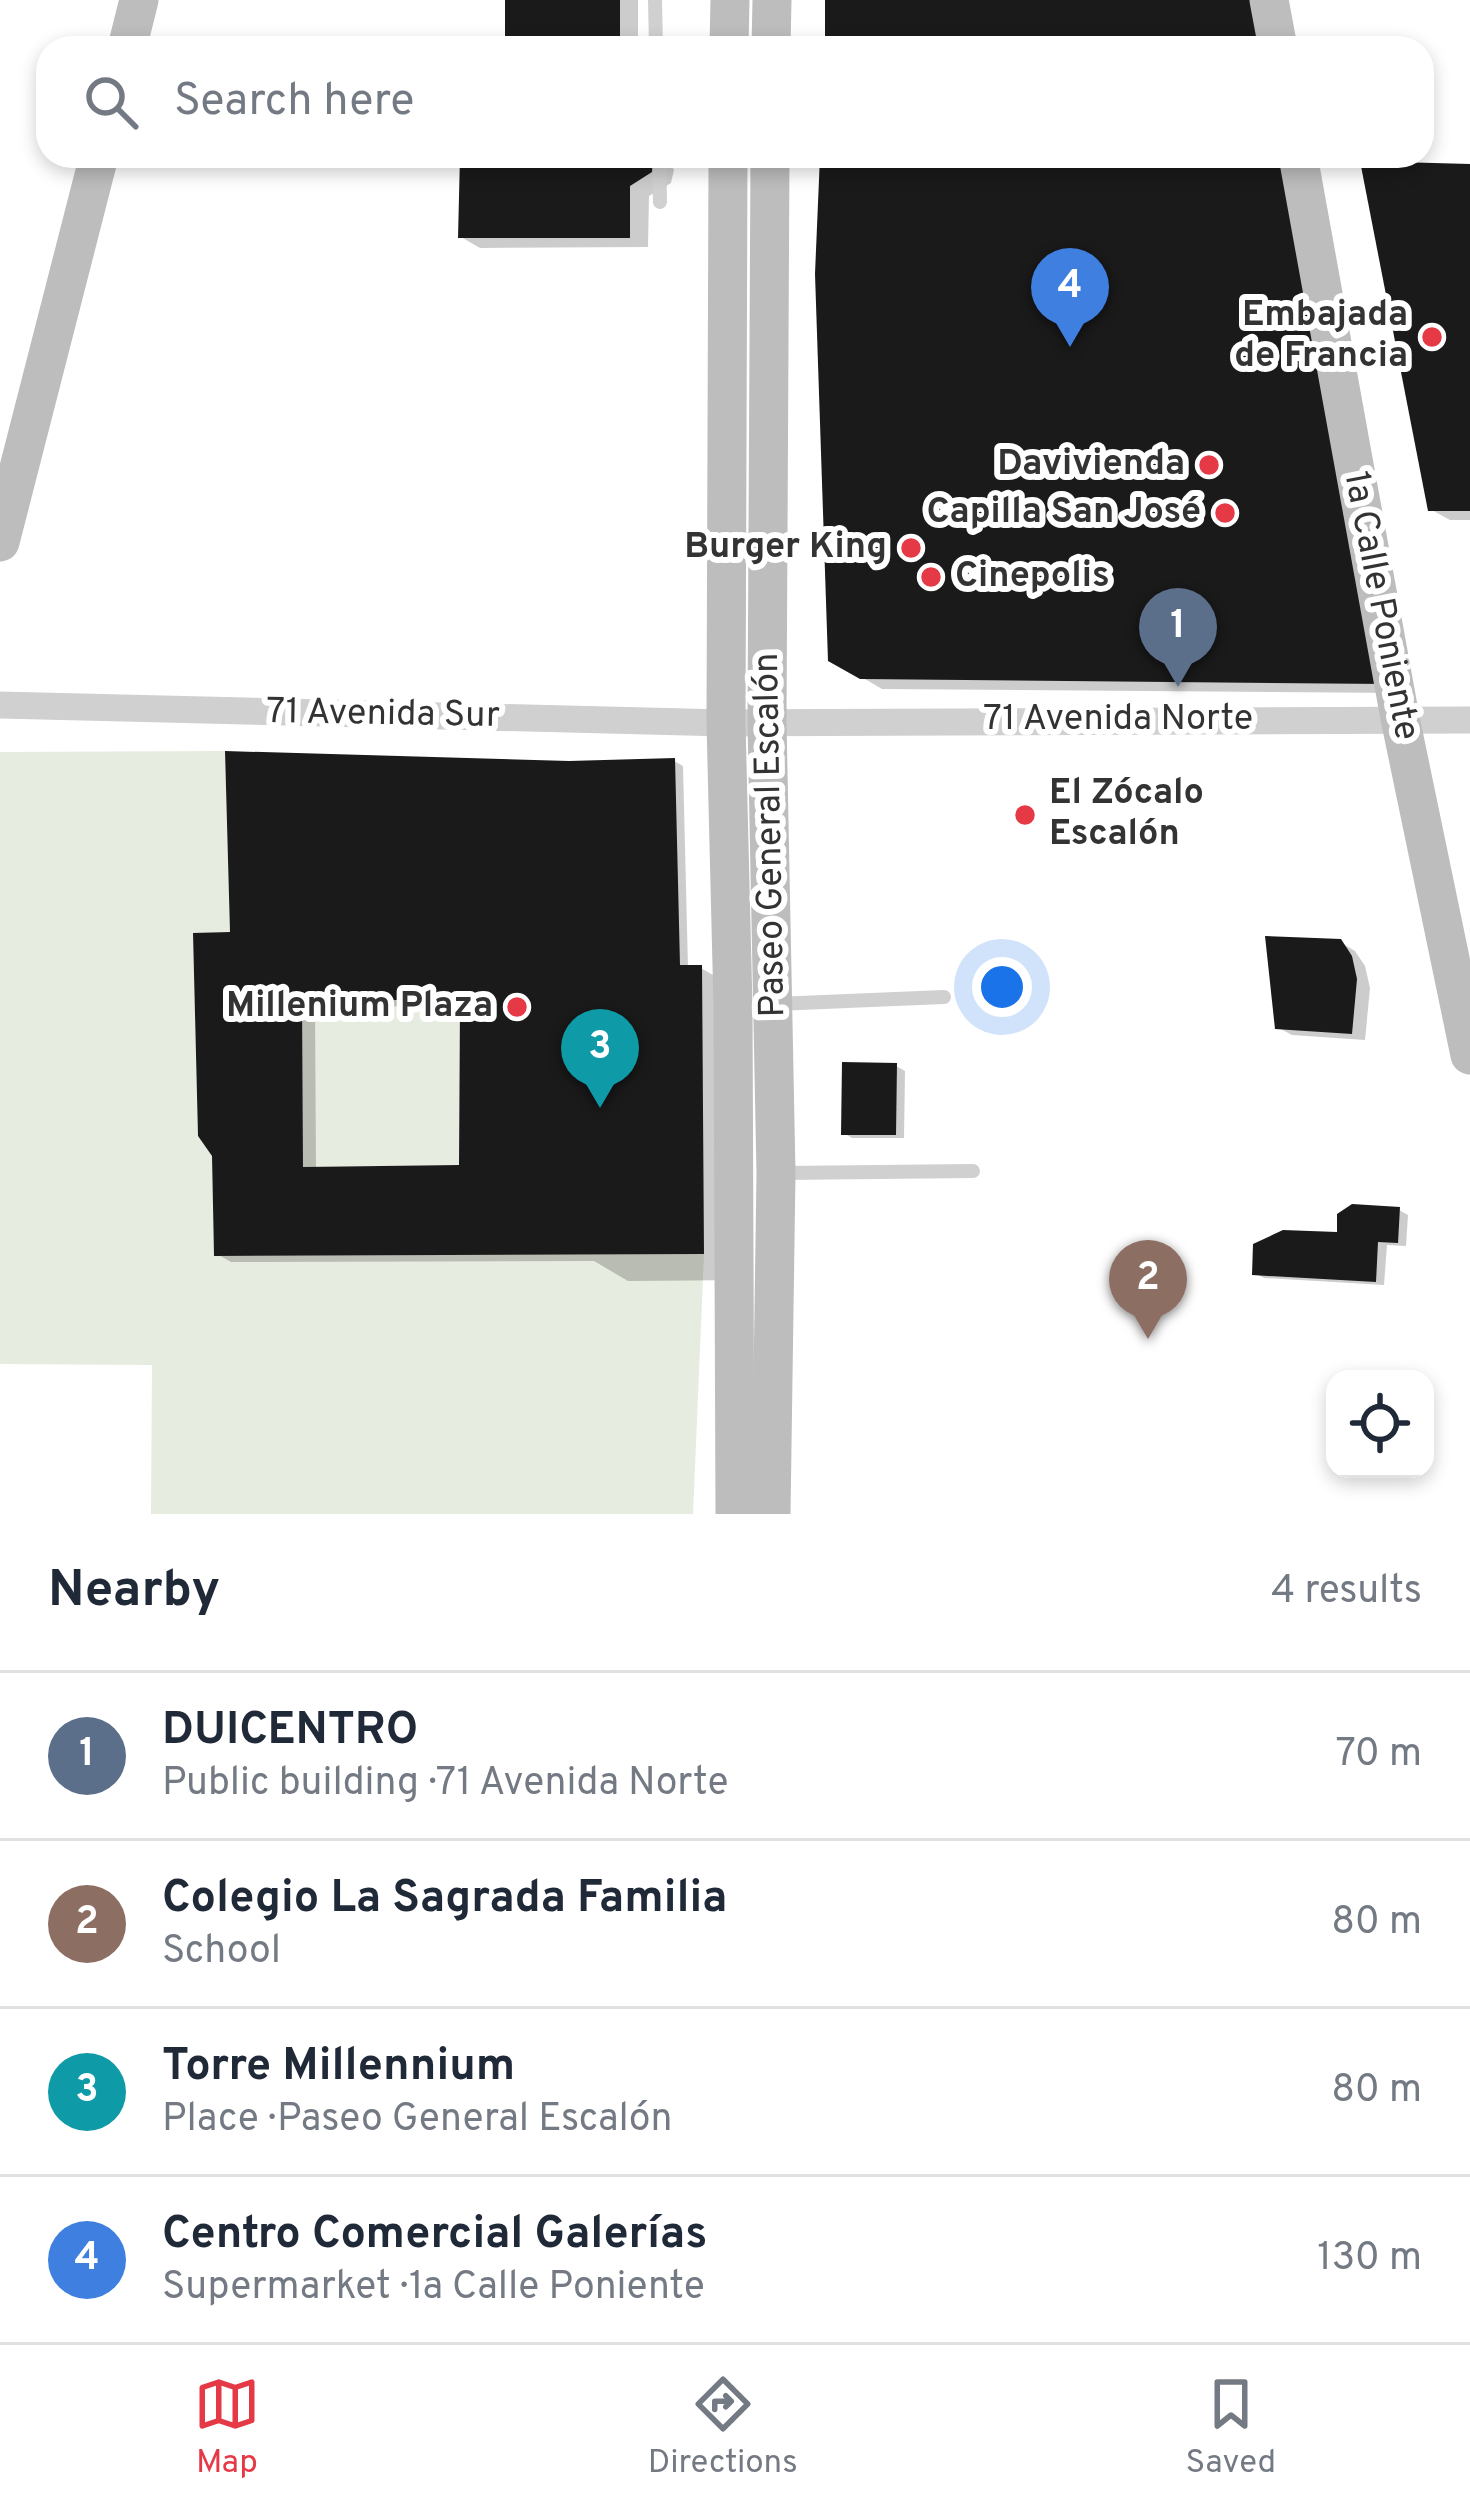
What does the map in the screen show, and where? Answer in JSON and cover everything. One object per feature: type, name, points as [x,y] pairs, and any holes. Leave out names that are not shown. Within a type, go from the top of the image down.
[{"type":"main road","points":[[130,36],[139,0]]},
{"type":"main road","points":[[729,36],[730,0]]},
{"type":"main road","points":[[771,36],[772,0]]},
{"type":"main road","points":[[1269,0],[1276,36]]},
{"type":"main road","points":[[0,542],[96,168]]},
{"type":"main road","name":"Paseo General Escalón","points":[[728,168],[726,723],[735,1514]]},
{"type":"main road","name":"Paseo General Escalón","points":[[770,168],[767,721],[776,1173],[771,1514]]},
{"type":"main road","name":"1a Calle Poniente","points":[[1300,168],[1400,718],[1470,1055]]},
{"type":"street","name":"71 Avenida Sur","points":[[0,705],[767,721]]},
{"type":"street","name":"71 Avenida Norte","points":[[767,721],[1470,720]]},
{"type":"lane","points":[[655,0],[656,36]]},
{"type":"lane","points":[[659,168],[660,202]]},
{"type":"lane","points":[[712,847],[728,785]]},
{"type":"lane","points":[[775,1004],[944,997]]},
{"type":"lane","points":[[717,1130],[718,1225],[735,1249]]},
{"type":"lane","points":[[776,1173],[974,1171]]},
{"type":"shaded area","points":[[225,751],[230,932],[193,934],[198,1136],[212,1156],[214,1256],[704,1254],[693,1514],[151,1514],[152,1365],[0,1364],[0,752]]},
{"type":"shaded area","points":[[302,1000],[460,1000],[459,1165],[303,1167]]},
{"type":"building","points":[[505,0],[620,0],[620,36],[505,36]]},
{"type":"building","points":[[825,0],[1261,0],[1267,36],[825,36]]},
{"type":"building","name":"Embajada de Francia","points":[[1470,164],[1470,511],[1428,511],[1361,168]]},
{"type":"building","points":[[460,168],[653,168],[630,186],[630,238],[458,238]]},
{"type":"building","points":[[819,168],[1291,168],[1386,684],[860,679],[828,661],[815,274]]},
{"type":"building","name":"Millenium Plaza","points":[[225,751],[569,761],[675,758],[680,965],[702,965],[704,1254],[214,1256],[212,1156],[198,1136],[193,933],[230,932]],"holes":[[[302,1000],[460,1000],[459,1165],[303,1167]]]},
{"type":"building","points":[[1265,936],[1341,939],[1352,956],[1357,979],[1352,1034],[1275,1029]]},
{"type":"building","points":[[842,1062],[897,1063],[896,1135],[841,1135]]},
{"type":"building","points":[[1352,1204],[1400,1207],[1398,1243],[1378,1242],[1376,1282],[1252,1275],[1253,1244],[1283,1230],[1337,1232],[1337,1214]]},
{"type":"place","name":"Embajada de Francia","points":[[1432,337]]},
{"type":"place","name":"Centro Comercial Galerías","points":[[1070,347]]},
{"type":"place","name":"Davivienda","points":[[1209,465]]},
{"type":"place","name":"Capilla San José","points":[[1225,513]]},
{"type":"place","name":"Burger King","points":[[911,548]]},
{"type":"place","name":"Cinepolis","points":[[931,577]]},
{"type":"place","name":"DUICENTRO","points":[[1178,687]]},
{"type":"place","name":"El Zócalo Escalón","points":[[1025,815]]},
{"type":"place","name":"Millenium Plaza","points":[[517,1007]]},
{"type":"place","name":"Torre Millennium","points":[[600,1108]]},
{"type":"place","name":"Colegio La Sagrada Familia","points":[[1148,1339]]}]
